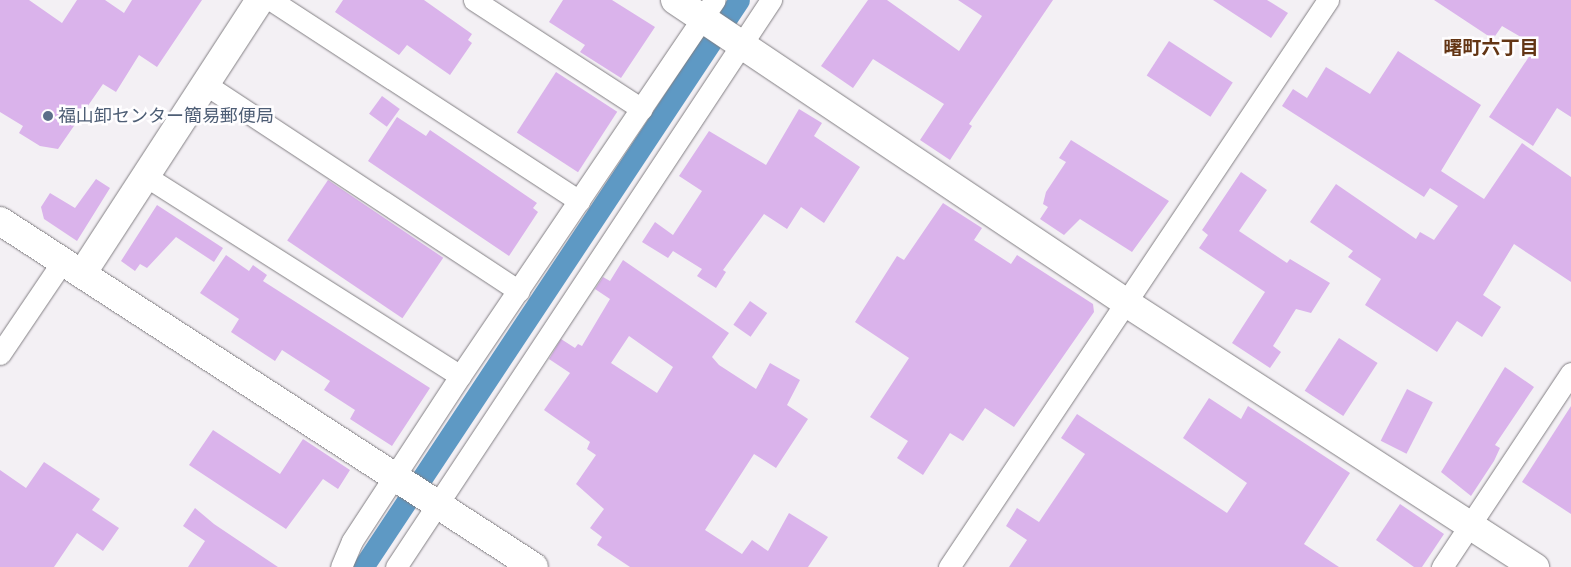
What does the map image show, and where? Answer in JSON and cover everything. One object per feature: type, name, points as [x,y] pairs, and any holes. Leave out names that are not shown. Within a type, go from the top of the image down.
[{"type":"street","points":[[0,354],[147,177],[260,0]]},
{"type":"street","points":[[271,0],[579,201]]},
{"type":"street","points":[[474,0],[642,109]]},
{"type":"street","points":[[675,0],[721,25],[1128,304],[1534,567]]},
{"type":"street","points":[[341,567],[352,541],[399,480],[460,376],[642,109],[721,25],[771,0]]},
{"type":"street","points":[[949,567],[1128,304],[1328,0]]},
{"type":"street","points":[[396,567],[433,501],[721,25]]},
{"type":"street","points":[[205,84],[519,291]]},
{"type":"street","points":[[147,177],[460,376]]},
{"type":"street","points":[[0,220],[534,567]]},
{"type":"street","points":[[1442,567],[1571,373]]},
{"type":"building","points":[[0,0],[29,0],[62,23],[77,0],[105,0],[124,13],[132,0],[202,0],[157,67],[139,55],[116,92],[103,84],[58,149],[40,146],[19,133],[23,126],[0,112]]},
{"type":"building","points":[[343,0],[424,0],[472,34],[468,40],[472,43],[450,75],[407,45],[399,55],[335,12]]},
{"type":"building","points":[[563,0],[612,0],[655,27],[621,78],[580,52],[585,45],[549,22]]},
{"type":"building","points":[[868,0],[887,0],[959,51],[982,16],[958,0],[1053,0],[969,124],[972,126],[950,160],[920,140],[944,104],[873,59],[853,88],[821,66]]},
{"type":"building","points":[[1213,0],[1267,0],[1288,13],[1271,38]]},
{"type":"building","points":[[1434,0],[1571,0],[1571,117],[1557,108],[1533,146],[1489,117],[1536,46],[1502,26],[1493,39]]},
{"type":"building","points":[[1169,41],[1233,82],[1210,117],[1147,75]]},
{"type":"building","points":[[1398,51],[1481,105],[1441,171],[1484,199],[1522,143],[1571,177],[1571,282],[1514,244],[1483,295],[1501,307],[1482,337],[1457,321],[1437,352],[1365,305],[1381,279],[1348,257],[1353,251],[1310,222],[1336,184],[1416,239],[1420,232],[1434,240],[1458,206],[1430,188],[1424,197],[1282,106],[1293,89],[1307,98],[1326,67],[1370,94]]},
{"type":"building","points":[[556,72],[617,112],[578,172],[517,132]]},
{"type":"building","points":[[382,96],[400,109],[387,127],[369,114]]},
{"type":"building","points":[[799,109],[822,123],[814,136],[860,167],[824,223],[801,207],[787,229],[764,214],[723,270],[726,272],[716,288],[697,276],[702,269],[673,251],[668,258],[642,242],[655,222],[673,235],[702,191],[679,176],[709,131],[766,165]]},
{"type":"building","points":[[397,117],[426,136],[430,130],[537,203],[533,208],[538,212],[509,256],[368,161]]},
{"type":"building","points":[[1071,140],[1169,201],[1132,252],[1080,219],[1064,235],[1040,219],[1048,207],[1043,204],[1046,192],[1066,162],[1059,158]]},
{"type":"building","points":[[1241,172],[1267,190],[1239,231],[1287,263],[1290,259],[1330,283],[1311,313],[1296,309],[1273,346],[1281,352],[1270,368],[1232,343],[1265,292],[1199,248],[1208,235],[1202,230]]},
{"type":"building","points":[[96,179],[110,188],[77,241],[44,219],[41,207],[50,193],[75,208]]},
{"type":"building","points":[[328,180],[443,258],[402,318],[287,241]]},
{"type":"building","points":[[943,203],[982,228],[974,240],[1011,264],[1017,255],[1093,304],[1094,312],[1014,427],[985,408],[963,441],[950,433],[923,475],[897,458],[908,441],[870,417],[909,358],[855,322],[897,256],[904,260]]},
{"type":"building","points":[[157,205],[223,248],[214,262],[176,237],[147,268],[140,264],[135,271],[121,261]]},
{"type":"building","points":[[226,255],[249,271],[253,265],[267,275],[263,281],[430,388],[392,446],[350,419],[355,410],[324,390],[330,381],[282,350],[275,361],[231,332],[239,319],[200,293]]},
{"type":"building","points":[[623,260],[729,333],[712,357],[719,365],[756,389],[770,363],[800,380],[787,405],[808,419],[776,468],[754,454],[705,530],[742,554],[752,540],[768,551],[789,513],[828,537],[808,567],[630,567],[597,545],[602,537],[590,528],[604,509],[576,484],[596,455],[587,449],[590,442],[544,410],[570,373],[549,359],[561,339],[575,348],[578,344],[582,346],[610,299],[595,289],[603,277],[610,281]],"holes":[[[629,336],[673,367],[657,393],[611,363]]]},
{"type":"building","points":[[750,301],[767,313],[751,337],[733,325]]},
{"type":"building","points":[[1339,338],[1378,363],[1343,416],[1305,391]]},
{"type":"building","points":[[1505,367],[1534,387],[1495,445],[1500,448],[1494,461],[1471,496],[1441,472]]},
{"type":"building","points":[[1407,389],[1433,402],[1407,454],[1381,441]]},
{"type":"building","points":[[1209,398],[1241,419],[1248,406],[1350,473],[1304,544],[1339,567],[1009,567],[1027,540],[1006,526],[1017,508],[1039,522],[1085,454],[1061,438],[1077,414],[1227,513],[1247,483],[1183,438]]},
{"type":"building","points":[[1571,406],[1571,514],[1522,482]]},
{"type":"building","points":[[213,430],[280,474],[303,439],[350,470],[338,489],[323,479],[286,529],[189,465]]},
{"type":"building","points":[[44,462],[100,499],[92,510],[119,528],[103,551],[77,533],[54,567],[0,567],[0,470],[26,488]]},
{"type":"building","points":[[1400,504],[1444,534],[1422,567],[1414,567],[1376,540]]},
{"type":"building","points":[[195,508],[214,524],[278,567],[188,567],[205,541],[183,526]]},
{"type":"waterway","points":[[363,567],[739,0]]},
{"type":"place","name":"福山卸センター簡易郵便局","points":[[48,116]]},
{"type":"district","name":"曙町六丁目","points":[[1491,47]]}]
